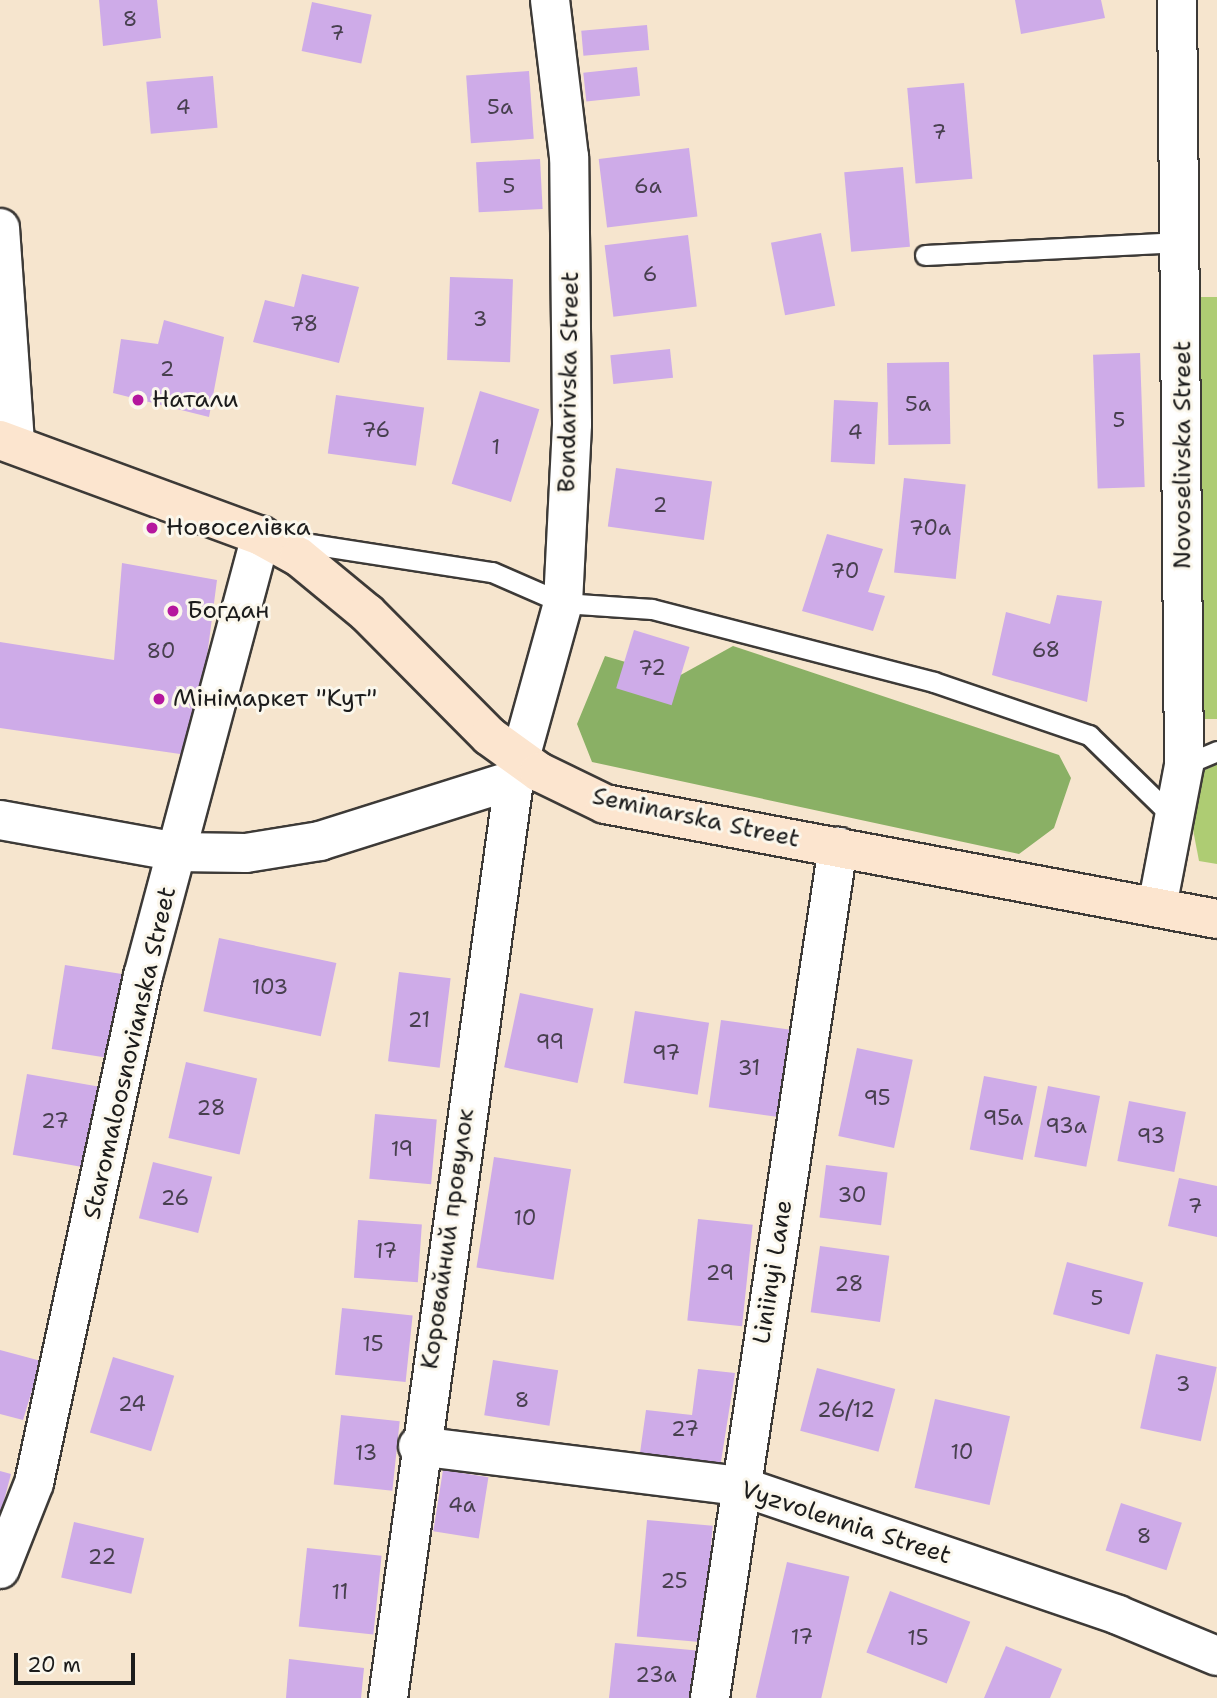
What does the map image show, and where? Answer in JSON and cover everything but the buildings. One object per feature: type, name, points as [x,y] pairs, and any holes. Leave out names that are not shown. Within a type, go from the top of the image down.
[{"type":"street","name":"Bondarivska Street","points":[[516,769],[563,603],[572,424],[569,157],[550,0]]},
{"type":"street","name":"Novoselivska Street","points":[[1157,907],[1174,818],[1200,758],[1181,242],[1177,0]]},
{"type":"street","points":[[0,228],[8,442]]},
{"type":"street","name":"Seminarska Street","points":[[8,442],[261,536],[330,579],[516,769],[605,804],[1217,919]]},
{"type":"street","name":"Staromaloosnovianska Street","points":[[0,1569],[34,1483],[143,976],[261,536]]},
{"type":"street","points":[[0,820],[177,852],[246,853],[320,841],[516,769]]},
{"type":"street","name":"Коровайний провулок","points":[[388,1698],[418,1446],[516,769]]},
{"type":"street","name":"Liniinyi Lane","points":[[710,1698],[838,847]]},
{"type":"street","name":"Vyzvolennia Street","points":[[418,1446],[740,1486],[1216,1649]]},
{"type":"lane","points":[[925,256],[1181,242]]},
{"type":"lane","points":[[261,536],[492,572],[563,603],[652,609],[934,682],[1089,735],[1174,818]]},
{"type":"green space","points":[[1199,297],[1217,297],[1217,719],[1199,719]]},
{"type":"green space","points":[[733,646],[1059,755],[1071,778],[1054,828],[1019,854],[592,762],[577,724],[605,656],[677,677]]},
{"type":"green space","points":[[1217,764],[1217,864],[1199,861],[1191,819],[1199,773]]},
{"type":"place","name":"Натали","points":[[138,400]]},
{"type":"place","name":"Новоселівка","points":[[152,528]]},
{"type":"place","name":"Богдан","points":[[173,611]]},
{"type":"place","name":"Мінімаркет \"Кут\"","points":[[159,699]]}]
